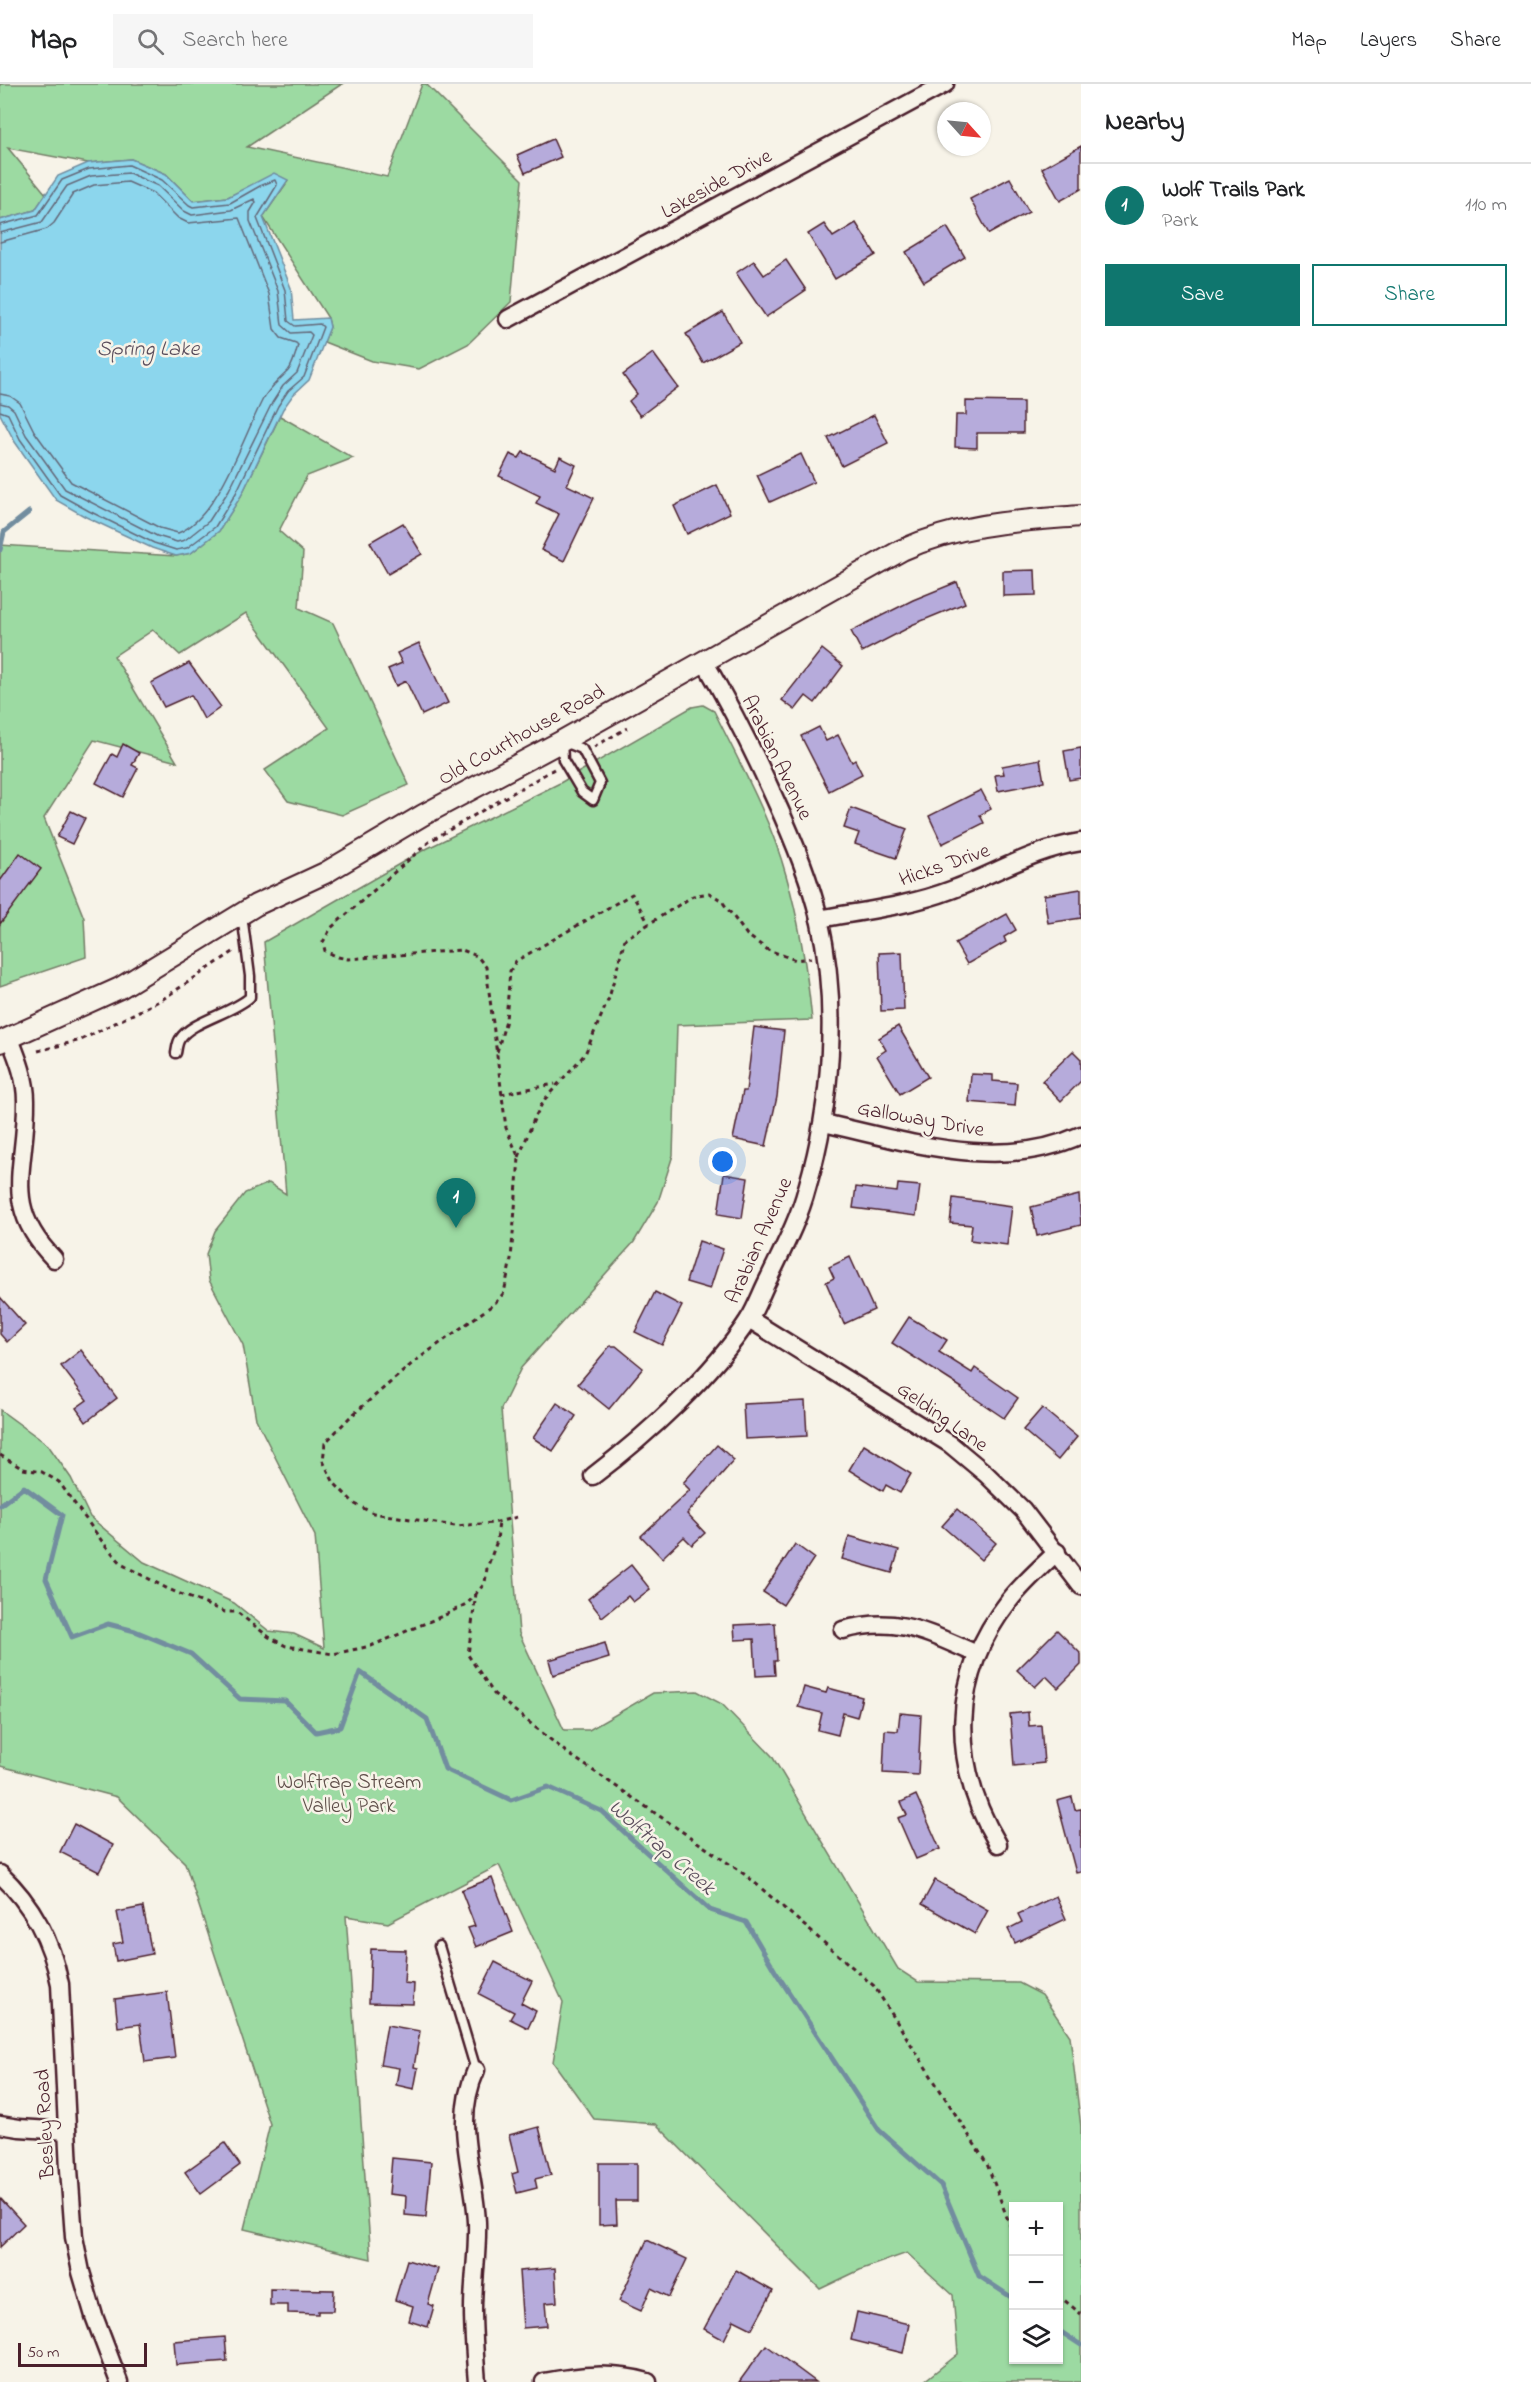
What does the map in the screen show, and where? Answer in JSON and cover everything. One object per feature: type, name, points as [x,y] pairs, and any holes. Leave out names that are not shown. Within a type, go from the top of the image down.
[{"type":"street","name":"Lakeside Drive","points":[[508,319],[945,84]]},
{"type":"street","name":"Old Courthouse Road","points":[[5,1040],[120,988],[242,914],[325,873],[423,815],[562,741],[877,562],[920,541],[983,525],[1081,516]]},
{"type":"street","name":"Arabian Avenue","points":[[593,1476],[635,1444],[712,1367],[749,1319],[785,1246],[807,1190],[823,1123],[829,1064],[830,1004],[819,919],[791,834],[747,739],[704,661]]},
{"type":"street","name":"Hicks Drive","points":[[819,919],[918,901],[951,890],[1036,853],[1081,842]]},
{"type":"street","points":[[5,1040],[22,1072],[26,1099],[19,1159],[20,1213],[29,1232],[54,1259]]},
{"type":"street","name":"Galloway Drive","points":[[823,1123],[948,1150],[993,1154],[1013,1154],[1043,1148],[1081,1135]]},
{"type":"street","name":"Gelding Lane","points":[[749,1319],[950,1444],[986,1474],[1023,1510],[1081,1586]]},
{"type":"street","points":[[998,1844],[973,1792],[964,1754],[963,1708],[977,1654],[989,1629],[1008,1601],[1057,1552]]},
{"type":"street","points":[[843,1630],[865,1624],[886,1623],[907,1626],[977,1654]]},
{"type":"street","name":"Besley Road","points":[[0,1874],[30,1907],[45,1932],[54,1956],[60,1984],[74,2237],[81,2272],[115,2381]]},
{"type":"street","points":[[476,2070],[468,2088],[464,2123],[477,2221],[472,2307],[477,2382]]},
{"type":"street","points":[[0,2125],[67,2131]]},
{"type":"street","points":[[544,2382],[601,2374],[648,2382]]},
{"type":"lane","points":[[562,741],[582,749],[584,753],[600,783],[593,800],[582,792],[565,763],[562,741]]},
{"type":"lane","points":[[176,1053],[179,1040],[189,1030],[242,1005],[250,998],[250,975],[242,914]]},
{"type":"lane","points":[[439,1946],[476,2070]]},
{"type":"path","points":[[584,753],[634,723]]},
{"type":"path","points":[[519,1158],[506,1128],[486,966],[477,956],[462,950],[348,959],[325,951],[323,942],[331,928],[430,841],[565,763]]},
{"type":"path","points":[[517,1517],[455,1526],[373,1513],[355,1504],[334,1483],[323,1461],[325,1443],[414,1362],[494,1304],[504,1293],[511,1259],[519,1158],[534,1119],[557,1084],[585,1054],[609,998],[625,939],[693,896],[709,893],[721,900],[747,935],[768,950],[796,960],[825,956]]},
{"type":"path","points":[[496,1054],[506,1020],[510,971],[516,961],[632,894],[649,924]]},
{"type":"path","points":[[38,1051],[81,1040],[163,999],[246,943]]},
{"type":"path","points":[[501,1094],[557,1084]]},
{"type":"path","points":[[0,1455],[23,1469],[42,1472],[59,1482],[123,1565],[225,1612],[237,1612],[269,1637],[286,1646],[333,1654],[371,1646],[468,1603],[485,1583],[487,1568],[497,1541],[499,1521]]},
{"type":"path","points":[[476,1593],[468,1655],[494,1694],[566,1752],[747,1876],[874,1986],[987,2164],[1009,2223]]},
{"type":"path","points":[[1063,2298],[1081,2314]]},
{"type":"green space","points":[[0,84],[342,84],[247,147],[387,177],[422,84],[426,84],[522,180],[511,302],[468,344],[419,369],[372,361],[324,342],[330,327],[328,318],[263,217],[288,181],[274,174],[228,197],[193,201],[166,174],[131,159],[88,163],[8,148],[46,194],[35,210],[0,220]]},
{"type":"green space","points":[[280,416],[353,458],[307,476],[279,531],[303,552],[299,608],[333,623],[409,785],[342,815],[288,801],[265,770],[329,728],[246,613],[180,655],[153,630],[114,656],[177,762],[94,740],[44,818],[84,918],[86,957],[0,986],[0,545],[176,556],[191,553],[219,531],[241,496]]},
{"type":"green space","name":"Wolftrap Stream Valley Park","points":[[703,705],[714,711],[772,832],[786,875],[799,929],[812,1020],[677,1025],[673,1155],[658,1202],[634,1242],[521,1368],[501,1409],[519,1633],[564,1730],[589,1730],[653,1693],[697,1691],[722,1704],[772,1756],[898,1969],[918,1982],[1019,1983],[1042,1995],[1070,2036],[1081,2127],[1081,2382],[923,2382],[958,2354],[953,2295],[907,2253],[862,2269],[820,2289],[656,2124],[594,2119],[553,2062],[563,2002],[499,1865],[388,1923],[346,1916],[371,2259],[244,2229],[270,2124],[185,1863],[117,1797],[0,1766],[0,1410],[48,1445],[71,1478],[90,1517],[144,1562],[234,1603],[269,1631],[294,1634],[324,1648],[315,1536],[256,1419],[243,1345],[209,1280],[206,1254],[215,1231],[245,1193],[269,1183],[286,1194],[264,942],[422,851],[560,783],[692,707]]},
{"type":"water","name":"Spring Lake","points":[[131,159],[166,174],[193,201],[228,197],[274,173],[288,180],[263,217],[291,288],[294,320],[328,318],[330,327],[309,380],[293,395],[283,409],[241,496],[219,531],[191,553],[176,556],[152,548],[56,500],[15,442],[0,414],[0,220],[35,210],[58,176],[88,163]]},
{"type":"building","points":[[553,139],[561,157],[525,173],[517,155]]},
{"type":"building","points":[[1081,146],[1081,189],[1060,201],[1042,168]]},
{"type":"building","points":[[1010,178],[1029,212],[989,234],[970,199]]},
{"type":"building","points":[[856,223],[876,255],[835,279],[808,234],[824,224],[833,237]]},
{"type":"building","points":[[947,227],[965,257],[924,282],[906,252]]},
{"type":"building","points":[[786,260],[806,290],[766,317],[736,273],[754,261],[764,275]]},
{"type":"building","points":[[723,312],[740,342],[703,363],[686,334]]},
{"type":"building","points":[[653,353],[678,387],[640,416],[629,401],[637,394],[623,375]]},
{"type":"building","points":[[966,401],[1023,402],[1023,433],[977,433],[977,448],[955,447],[956,415],[966,415]]},
{"type":"building","points":[[874,415],[888,443],[842,466],[828,438]]},
{"type":"building","points":[[523,452],[555,468],[560,457],[576,465],[567,485],[594,498],[564,561],[541,550],[559,514],[536,503],[540,496],[499,476],[510,454],[519,458]]},
{"type":"building","points":[[801,454],[814,482],[770,502],[757,475]]},
{"type":"building","points":[[717,485],[730,513],[687,534],[674,506]]},
{"type":"building","points":[[403,523],[422,554],[388,574],[370,542]]},
{"type":"building","points":[[1035,570],[1036,595],[1003,596],[1003,571]]},
{"type":"building","points":[[957,582],[965,603],[909,626],[862,652],[851,631],[913,600]]},
{"type":"building","points":[[419,643],[448,703],[422,715],[406,681],[396,686],[388,669],[402,663],[397,653]]},
{"type":"building","points":[[822,649],[843,666],[815,703],[806,696],[795,710],[782,700]]},
{"type":"building","points":[[189,663],[221,707],[204,719],[191,695],[164,707],[151,683]]},
{"type":"building","points":[[819,727],[826,741],[838,735],[852,762],[855,760],[862,774],[829,791],[801,736]]},
{"type":"building","points":[[123,744],[139,753],[132,765],[138,768],[123,797],[96,783],[112,754],[117,757]]},
{"type":"building","points":[[1081,748],[1081,778],[1069,780],[1064,751]]},
{"type":"building","points":[[1040,759],[1044,782],[998,791],[995,775],[1004,774],[1002,766]]},
{"type":"building","points":[[981,790],[991,809],[980,815],[984,823],[942,844],[929,816]]},
{"type":"building","points":[[851,808],[907,829],[896,858],[855,844],[859,833],[844,828]]},
{"type":"building","points":[[71,811],[85,818],[72,844],[57,837]]},
{"type":"building","points":[[20,853],[41,869],[0,924],[0,881]]},
{"type":"building","points":[[1081,889],[1081,918],[1048,923],[1044,895]]},
{"type":"building","points":[[1007,914],[1016,930],[1004,937],[1006,942],[967,964],[955,943]]},
{"type":"building","points":[[902,952],[904,1010],[881,1011],[879,953]]},
{"type":"building","points":[[898,1026],[928,1077],[900,1094],[877,1056],[886,1050],[879,1038]]},
{"type":"building","points":[[754,1027],[784,1031],[777,1097],[766,1146],[733,1139],[743,1091],[746,1091]]},
{"type":"building","points":[[1073,1051],[1081,1059],[1081,1081],[1061,1101],[1042,1081]]},
{"type":"building","points":[[971,1074],[993,1075],[993,1081],[1017,1083],[1015,1106],[969,1102]]},
{"type":"building","points":[[724,1174],[748,1178],[742,1218],[718,1214]]},
{"type":"building","points":[[898,1184],[920,1186],[916,1216],[853,1208],[856,1187],[897,1192]]},
{"type":"building","points":[[1079,1195],[1081,1225],[1037,1236],[1031,1207]]},
{"type":"building","points":[[953,1198],[1012,1206],[1007,1245],[970,1240],[972,1225],[950,1223]]},
{"type":"building","points":[[699,1241],[723,1249],[710,1289],[686,1282]]},
{"type":"building","points":[[850,1257],[874,1310],[844,1324],[826,1282],[834,1278],[829,1267]]},
{"type":"building","points":[[655,1292],[682,1306],[662,1345],[635,1332]]},
{"type":"building","points":[[0,1297],[25,1325],[7,1342],[0,1334]]},
{"type":"building","points":[[909,1317],[947,1340],[939,1352],[972,1373],[975,1368],[1018,1398],[1004,1418],[892,1343]]},
{"type":"building","points":[[610,1346],[616,1346],[643,1368],[609,1409],[578,1384]]},
{"type":"building","points":[[81,1350],[117,1398],[86,1422],[76,1408],[87,1400],[61,1366]]},
{"type":"building","points":[[805,1401],[807,1436],[745,1439],[743,1404]]},
{"type":"building","points":[[557,1403],[576,1416],[553,1451],[533,1438]]},
{"type":"building","points":[[1042,1408],[1077,1437],[1058,1460],[1023,1430]]},
{"type":"building","points":[[717,1445],[734,1460],[687,1514],[705,1533],[692,1545],[684,1537],[662,1558],[641,1536],[690,1490],[683,1483]]},
{"type":"building","points":[[864,1445],[911,1474],[900,1493],[886,1485],[883,1491],[849,1470]]},
{"type":"building","points":[[957,1509],[996,1543],[981,1560],[942,1526]]},
{"type":"building","points":[[849,1536],[899,1550],[892,1573],[842,1559]]},
{"type":"building","points":[[795,1544],[814,1558],[783,1605],[763,1592]]},
{"type":"building","points":[[631,1565],[650,1589],[633,1602],[628,1596],[602,1617],[588,1599]]},
{"type":"building","points":[[775,1623],[777,1661],[774,1661],[775,1675],[756,1676],[754,1639],[735,1640],[734,1625]]},
{"type":"building","points":[[1057,1630],[1081,1654],[1081,1665],[1058,1688],[1046,1676],[1035,1687],[1017,1670]]},
{"type":"building","points":[[605,1643],[609,1658],[553,1675],[549,1660]]},
{"type":"building","points":[[804,1687],[826,1693],[828,1688],[862,1697],[857,1717],[843,1713],[838,1735],[818,1730],[822,1713],[798,1707]]},
{"type":"building","points":[[1028,1712],[1029,1726],[1041,1725],[1044,1763],[1014,1766],[1010,1714]]},
{"type":"building","points":[[900,1713],[921,1715],[918,1775],[883,1773],[885,1730],[898,1731]]},
{"type":"building","points":[[916,1795],[940,1849],[916,1859],[898,1818],[907,1815],[901,1802]]},
{"type":"building","points":[[1072,1797],[1075,1810],[1081,1809],[1081,1872],[1076,1873],[1057,1801]]},
{"type":"building","points":[[74,1824],[113,1845],[99,1872],[60,1852]]},
{"type":"building","points":[[492,1878],[513,1932],[476,1947],[468,1928],[475,1926],[461,1890]]},
{"type":"building","points":[[935,1880],[988,1910],[975,1934],[922,1904]]},
{"type":"building","points":[[1056,1896],[1066,1919],[1015,1943],[1008,1929],[1022,1922],[1018,1914]]},
{"type":"building","points":[[143,1907],[152,1954],[116,1961],[113,1944],[123,1942],[117,1912]]},
{"type":"building","points":[[371,1949],[406,1950],[404,1983],[414,1984],[413,2004],[369,2003]]},
{"type":"building","points":[[495,1962],[532,1981],[521,2003],[536,2011],[528,2028],[510,2019],[514,2012],[479,1994]]},
{"type":"building","points":[[167,1992],[175,2058],[145,2062],[140,2024],[118,2027],[115,1999]]},
{"type":"building","points":[[387,2025],[420,2031],[414,2067],[418,2068],[414,2089],[396,2085],[399,2068],[380,2065]]},
{"type":"building","points":[[539,2127],[551,2175],[535,2179],[537,2188],[517,2193],[512,2174],[518,2172],[509,2135]]},
{"type":"building","points":[[225,2143],[240,2165],[201,2194],[185,2172]]},
{"type":"building","points":[[392,2158],[431,2162],[426,2217],[405,2215],[406,2196],[389,2194]]},
{"type":"building","points":[[599,2163],[637,2163],[637,2201],[616,2201],[617,2224],[599,2225]]},
{"type":"building","points":[[0,2198],[24,2224],[0,2247]]},
{"type":"building","points":[[647,2240],[687,2259],[669,2297],[651,2288],[641,2311],[619,2301]]},
{"type":"building","points":[[407,2260],[438,2269],[428,2304],[434,2306],[428,2327],[409,2321],[413,2306],[395,2300]]},
{"type":"building","points":[[555,2268],[557,2302],[545,2303],[547,2326],[523,2328],[519,2271]]},
{"type":"building","points":[[736,2270],[773,2291],[752,2329],[734,2320],[724,2340],[704,2329]]},
{"type":"building","points":[[270,2289],[334,2290],[333,2311],[318,2311],[318,2314],[288,2313],[288,2305],[270,2305]]},
{"type":"building","points":[[857,2312],[909,2324],[903,2353],[851,2340]]},
{"type":"building","points":[[225,2337],[227,2361],[176,2365],[174,2341]]},
{"type":"building","points":[[766,2345],[816,2382],[739,2382]]},
{"type":"waterway","points":[[0,550],[4,532],[29,512]]},
{"type":"waterway","name":"Wolftrap Creek","points":[[0,1505],[24,1487],[62,1515],[46,1579],[72,1637],[108,1624],[135,1631],[191,1654],[240,1699],[285,1701],[316,1732],[340,1727],[360,1672],[427,1719],[445,1769],[511,1800],[548,1787],[601,1811],[710,1910],[746,1922],[775,1971],[879,2130],[941,2185],[979,2276],[1009,2296]]},
{"type":"waterway","name":"Wolftrap Creek","points":[[1063,2333],[1081,2345]]},
{"type":"place","name":"Wolf Trails Park","points":[[456,1228]]}]
